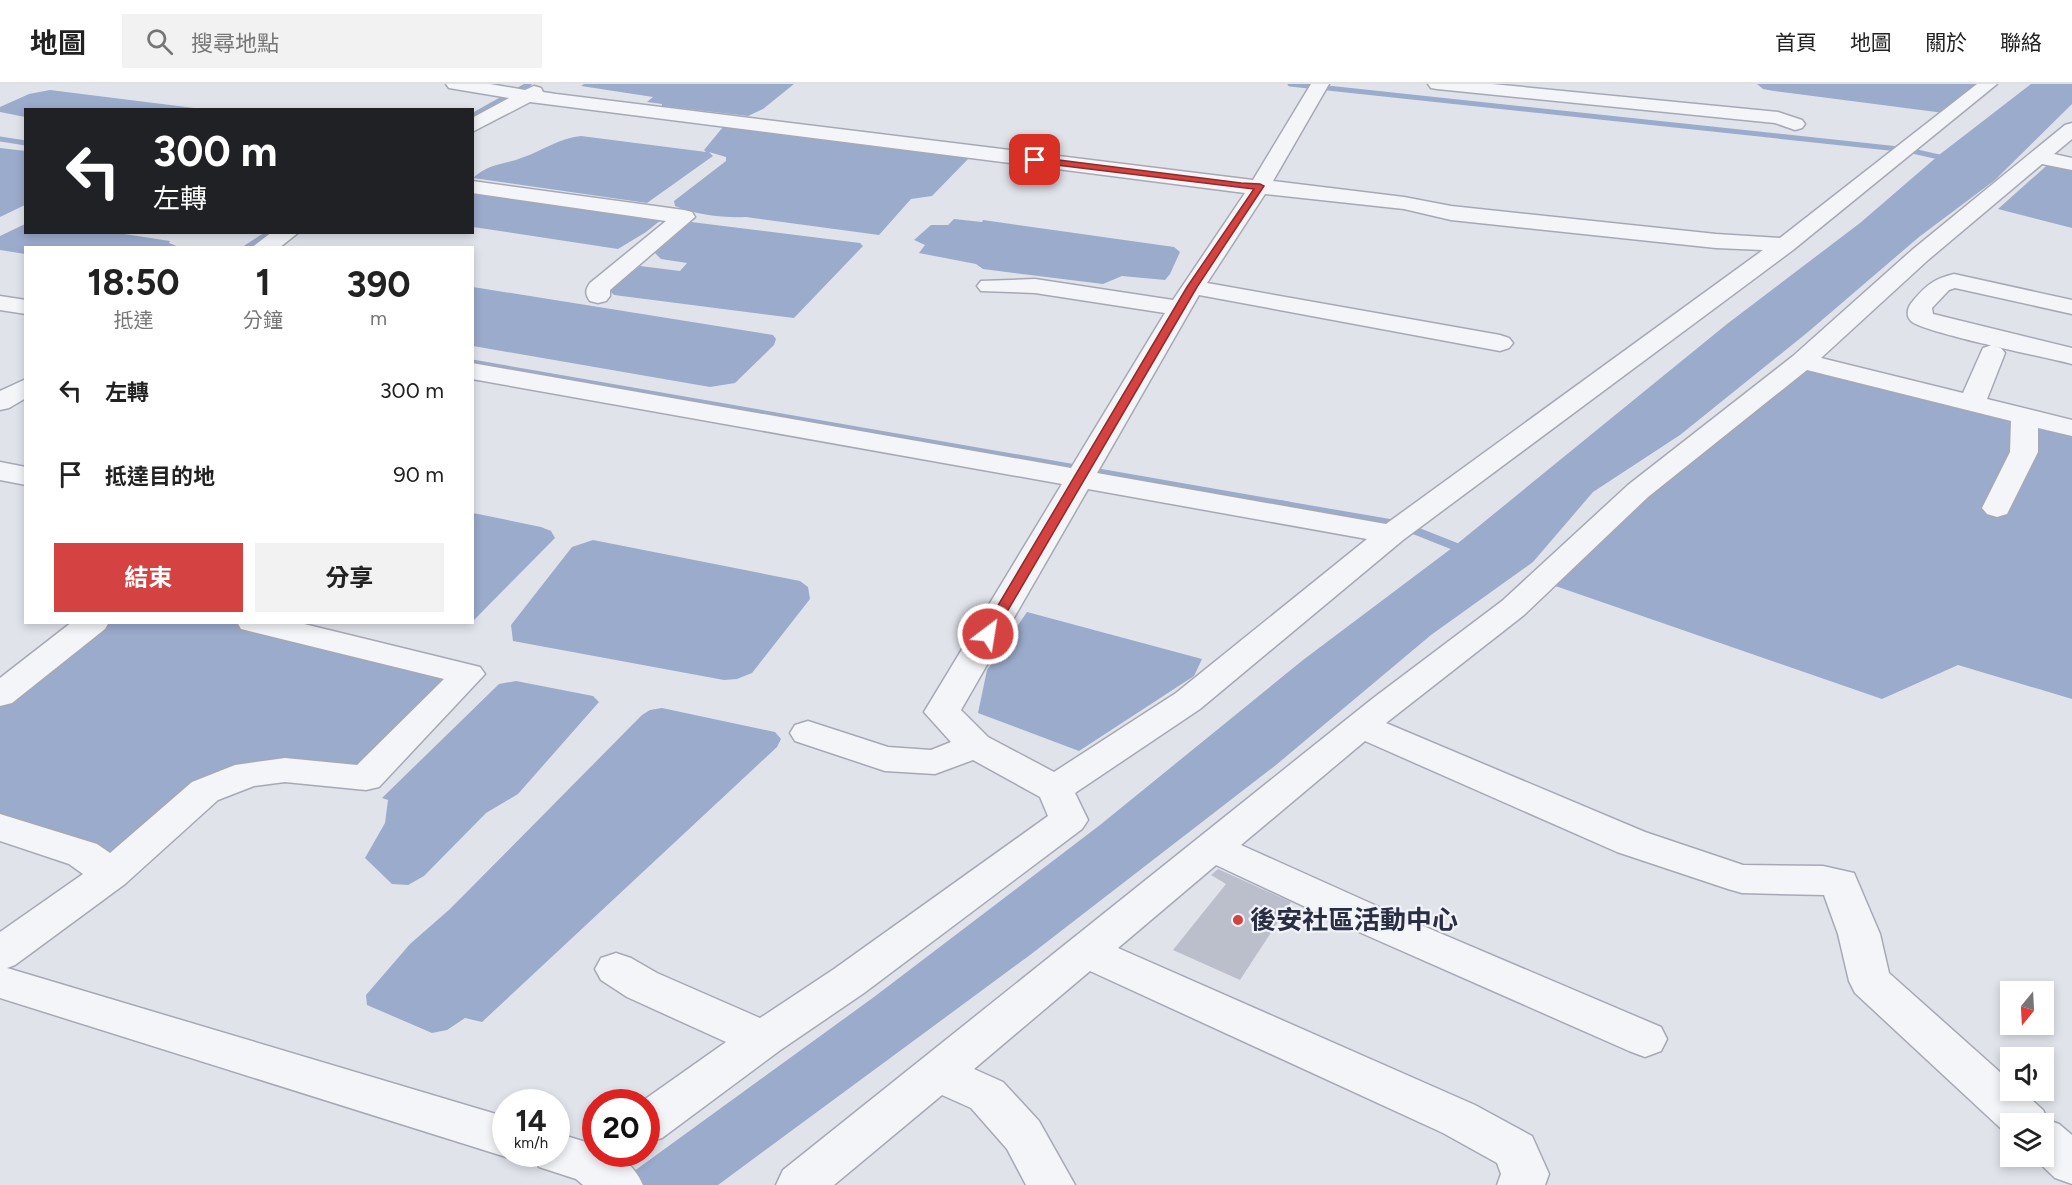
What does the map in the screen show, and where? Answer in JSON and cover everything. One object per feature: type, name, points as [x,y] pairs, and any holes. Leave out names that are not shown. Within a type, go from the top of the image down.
[{"type":"street","points":[[455,84],[526,95],[575,90]]},
{"type":"street","points":[[660,1114],[763,1039],[849,981],[1069,820],[1055,789],[975,745],[942,712],[1186,298],[1260,186],[1320,84]]},
{"type":"street","points":[[1437,84],[1540,89],[1778,118],[1795,124]]},
{"type":"street","points":[[1055,789],[1188,701],[1392,534],[1785,246],[1988,84]]},
{"type":"street","points":[[552,92],[1017,149],[1230,185],[1260,186],[1404,203],[1451,213],[1716,241],[1785,246]]},
{"type":"street","points":[[475,123],[526,95]]},
{"type":"street","points":[[800,1185],[1361,726],[1513,608],[1638,491],[1802,362],[1874,296],[2072,129]]},
{"type":"street","points":[[2037,158],[2072,164]]},
{"type":"street","points":[[474,187],[684,217],[598,288],[598,296]]},
{"type":"street","points":[[265,246],[285,234]]},
{"type":"street","points":[[2072,307],[1954,281],[1941,285],[1920,307],[1921,318],[1945,326],[2072,356]]},
{"type":"street","points":[[989,286],[1035,286],[1186,298],[1500,343]]},
{"type":"street","points":[[1874,296],[1920,307]]},
{"type":"street","points":[[0,303],[24,307]]},
{"type":"street","points":[[1972,404],[1992,353]]},
{"type":"street","points":[[1802,362],[2072,428]]},
{"type":"street","points":[[474,371],[1392,534]]},
{"type":"street","points":[[0,402],[24,388]]},
{"type":"street","points":[[1997,508],[2024,452],[2025,417]]},
{"type":"street","points":[[0,471],[24,476]]},
{"type":"street","points":[[0,695],[90,624]]},
{"type":"street","points":[[0,954],[111,874],[205,791],[248,774],[285,770],[366,778],[468,674],[261,624]]},
{"type":"street","points":[[1361,726],[1631,842],[1742,879],[1823,880],[1840,883],[1858,934],[1870,981],[2015,1113]]},
{"type":"street","points":[[808,733],[885,759],[934,762],[975,745]]},
{"type":"street","points":[[0,827],[83,854],[111,874]]},
{"type":"street","points":[[1212,847],[1302,891],[1400,931],[1645,1039]]},
{"type":"street","points":[[1085,951],[1459,1119],[1515,1150],[1525,1173],[1521,1185]]},
{"type":"street","points":[[616,969],[642,985],[763,1039]]},
{"type":"street","points":[[0,982],[492,1133]]},
{"type":"street","points":[[937,1072],[987,1095],[1023,1135],[1051,1185]]},
{"type":"street","points":[[2054,1148],[2072,1164]]},
{"type":"water","points":[[584,84],[794,84],[763,109],[748,116],[662,106],[662,104],[647,102],[653,97],[581,86]]},
{"type":"water","points":[[1757,84],[1996,84],[1944,113],[1774,91],[1763,89]]},
{"type":"water","points":[[2031,84],[2072,84],[2072,104],[1995,180],[1919,237],[1808,332],[1680,435],[1593,492],[1533,562],[1431,635],[1276,765],[1030,955],[718,1185],[615,1185],[640,1167],[660,1167],[660,1152],[874,997],[1100,825],[1303,660],[1452,548],[1727,324],[1860,223],[1939,155]]},
{"type":"water","points":[[50,90],[194,108],[24,108],[24,117],[0,112],[0,107],[29,94]]},
{"type":"water","points":[[738,124],[970,157],[932,196],[911,199],[879,235],[746,217],[710,215],[675,206],[674,201],[726,161],[726,157],[709,152],[713,156],[647,203],[474,178],[491,167],[524,157],[566,139],[581,136],[706,152],[704,150],[723,127]]},
{"type":"water","points":[[0,148],[24,151],[24,205],[0,217]]},
{"type":"water","points":[[2054,159],[2072,162],[2072,228],[1998,209]]},
{"type":"water","points":[[474,189],[666,216],[646,232],[618,249],[474,227]]},
{"type":"water","points":[[954,219],[982,222],[983,220],[1174,247],[1180,252],[1165,280],[1122,276],[1103,284],[983,269],[976,264],[919,253],[925,245],[914,240],[931,225],[948,225]]},
{"type":"water","points":[[691,222],[860,243],[863,246],[794,318],[614,295],[610,291],[640,266],[680,271],[687,263],[661,259],[655,253]]},
{"type":"water","points":[[24,224],[24,234],[124,234],[170,241],[169,243],[176,246],[24,246],[24,254],[0,250],[0,236]]},
{"type":"water","points":[[474,287],[773,335],[776,339],[774,345],[735,383],[710,387],[474,346]]},
{"type":"water","points":[[1802,357],[2072,428],[2072,699],[1958,665],[1882,699],[1541,581]]},
{"type":"water","points":[[474,513],[541,527],[551,531],[555,538],[474,620]]},
{"type":"water","points":[[593,540],[800,581],[808,587],[810,599],[752,673],[737,679],[724,680],[513,641],[511,625],[572,547]]},
{"type":"water","points":[[1027,612],[1202,659],[1194,676],[1079,751],[978,713],[987,670]]},
{"type":"water","points":[[88,624],[250,624],[454,674],[351,777],[275,768],[105,857],[0,825],[0,690]]},
{"type":"water","points":[[516,681],[593,696],[599,702],[518,794],[486,813],[424,876],[408,885],[392,884],[365,858],[385,823],[388,800],[382,798],[499,684]]},
{"type":"water","points":[[662,708],[775,732],[781,739],[777,747],[482,1022],[465,1018],[447,1030],[432,1033],[367,1005],[366,995],[410,944],[450,909],[642,715],[650,710]]},
{"type":"building","name":"後安社區活動中心","points":[[1218,869],[1291,902],[1240,980],[1173,950],[1226,884],[1211,875]]},
{"type":"waterway","points":[[474,115],[529,84]]},
{"type":"waterway","points":[[1290,84],[1908,150],[1948,159]]},
{"type":"waterway","points":[[0,139],[24,143]]},
{"type":"waterway","points":[[248,246],[267,234]]},
{"type":"waterway","points":[[474,363],[1288,505]]},
{"type":"waterway","points":[[1279,504],[1401,525],[1464,550]]},
{"type":"place","name":"後安社區活動中心","points":[[1238,920]]},
{"type":"route","points":[[988,634],[1192,287],[1260,186],[1241,186],[1035,160]]}]
